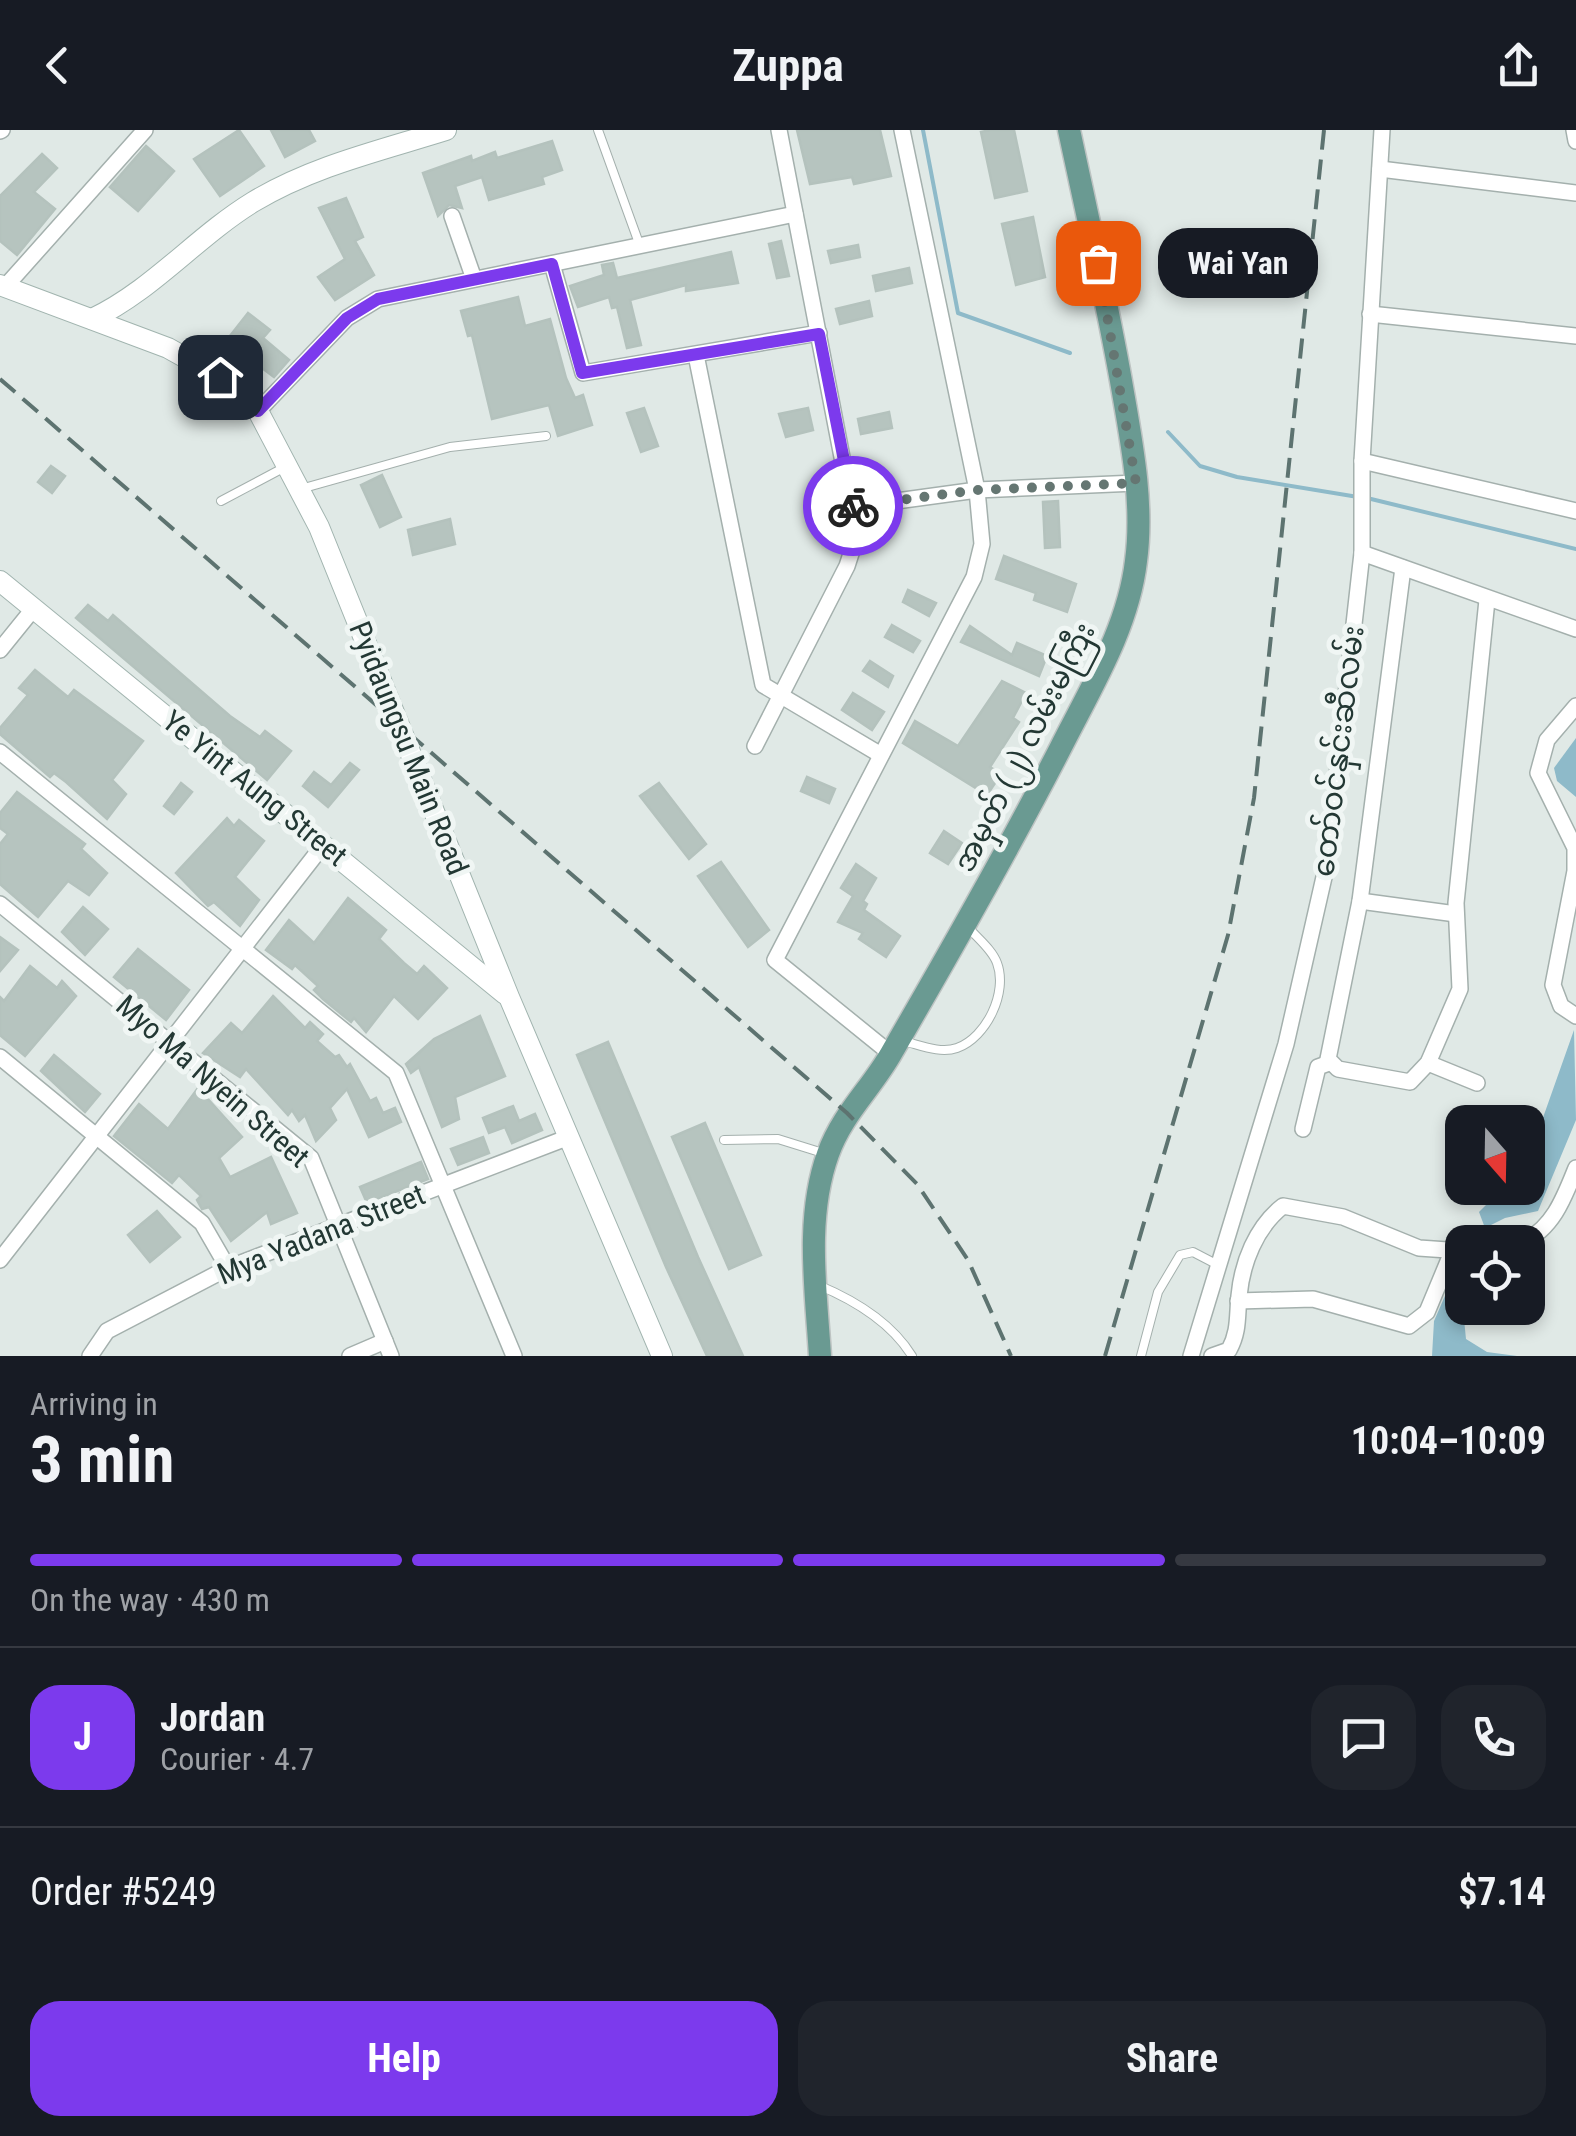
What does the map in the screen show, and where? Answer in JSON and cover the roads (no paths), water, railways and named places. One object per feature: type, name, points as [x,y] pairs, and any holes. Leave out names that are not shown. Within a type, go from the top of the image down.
[{"type":"main road","points":[[92,319],[132,298],[250,204],[316,168],[396,137],[446,130]]},
{"type":"main road","name":"အမှတ် (၂) လမ်းမကြီး","points":[[820,1356],[817,1196],[828,1155],[847,1113],[895,1047],[965,924],[1098,674],[1126,609],[1137,560],[1136,483],[1106,296],[1069,130]]},
{"type":"main road","name":"Pyidaungsu Main Road","points":[[3,286],[168,348],[220,377],[258,411],[300,490],[372,654],[508,997],[662,1356]]},
{"type":"main road","name":"Ye Yint Aung Street","points":[[0,581],[508,997]]},
{"type":"street","points":[[3,286],[144,130]]},
{"type":"street","points":[[755,746],[847,566],[857,535],[779,130]]},
{"type":"street","points":[[895,1047],[775,960],[974,577],[982,544],[978,490],[902,130]]},
{"type":"street","name":"တော်ဝင်နှင်းဆီလမ်း","points":[[1191,1356],[1286,1044],[1326,864],[1362,553],[1362,460],[1382,130]]},
{"type":"street","points":[[1574,130],[1576,141]]},
{"type":"street","points":[[1380,170],[1576,193]]},
{"type":"street","points":[[258,411],[347,318],[378,299],[796,214]]},
{"type":"street","points":[[452,216],[474,279]]},
{"type":"street","points":[[552,264],[582,373],[819,334]]},
{"type":"street","points":[[1370,314],[1576,336]]},
{"type":"street","points":[[696,354],[763,685],[882,755]]},
{"type":"street","points":[[1362,460],[1576,511]]},
{"type":"street","points":[[854,507],[978,490],[1136,483]]},
{"type":"street","points":[[1362,553],[1576,629]]},
{"type":"street","points":[[1330,1063],[1360,901],[1403,568]]},
{"type":"street","points":[[1330,1063],[1338,1069],[1410,1082],[1428,1063],[1460,989],[1456,914],[1487,600]]},
{"type":"street","points":[[0,650],[34,608]]},
{"type":"street","points":[[1576,706],[1547,740],[1538,773],[1575,848],[1575,871],[1553,985],[1561,1006],[1576,1016]]},
{"type":"street","points":[[0,752],[396,1073],[514,1356]]},
{"type":"street","points":[[0,1260],[95,1132],[324,844]]},
{"type":"street","points":[[1360,901],[1456,914]]},
{"type":"street","name":"Myo Ma Nyein Street","points":[[0,904],[311,1158],[388,1349]]},
{"type":"street","points":[[0,1057],[202,1224],[228,1268]]},
{"type":"street","points":[[1303,1130],[1318,1067],[1330,1063]]},
{"type":"street","points":[[1428,1063],[1477,1083]]},
{"type":"street","name":"Mya Yadana Street","points":[[90,1356],[107,1331],[228,1268],[569,1137]]},
{"type":"street","points":[[1545,1228],[1576,1168]]},
{"type":"street","points":[[1212,1356],[1229,1350],[1237,1335],[1238,1301],[1254,1243],[1265,1220],[1282,1206],[1344,1217],[1420,1248],[1445,1250]]},
{"type":"street","points":[[1238,1301],[1312,1299],[1409,1326],[1426,1312],[1445,1275]]},
{"type":"street","points":[[350,1356],[388,1349]]},
{"type":"lane","points":[[598,130],[640,246]]},
{"type":"lane","points":[[300,490],[450,447],[546,436]]},
{"type":"lane","points":[[221,501],[287,466]]},
{"type":"lane","points":[[895,1047],[959,1048],[983,1028],[1001,982],[996,959],[965,924]]},
{"type":"lane","points":[[724,1140],[778,1139],[828,1155]]},
{"type":"lane","points":[[1141,1356],[1158,1292],[1180,1255],[1193,1252],[1218,1265]]},
{"type":"lane","points":[[816,1284],[847,1298],[888,1327],[912,1356]]},
{"type":"water","points":[[1576,738],[1576,797],[1557,781],[1554,768]]},
{"type":"water","points":[[1574,1030],[1576,1120],[1545,1194],[1545,1112]]},
{"type":"water","points":[[1486,1205],[1541,1205],[1538,1211],[1491,1225],[1484,1225],[1479,1212]]},
{"type":"water","points":[[1445,1296],[1445,1325],[1465,1325],[1466,1339],[1487,1352],[1517,1356],[1432,1356],[1434,1321]]},
{"type":"waterway","points":[[923,130],[958,313],[1070,353]]},
{"type":"waterway","points":[[1168,432],[1200,466],[1237,477],[1358,497]]},
{"type":"waterway","points":[[1367,498],[1576,549]]},
{"type":"railway","points":[[1105,1356],[1228,935],[1254,798],[1324,130]]},
{"type":"railway","points":[[0,379],[847,1113],[917,1184],[968,1260],[1011,1356]]},
{"type":"place","name":"Wai Yan","points":[[1098,263]]}]
